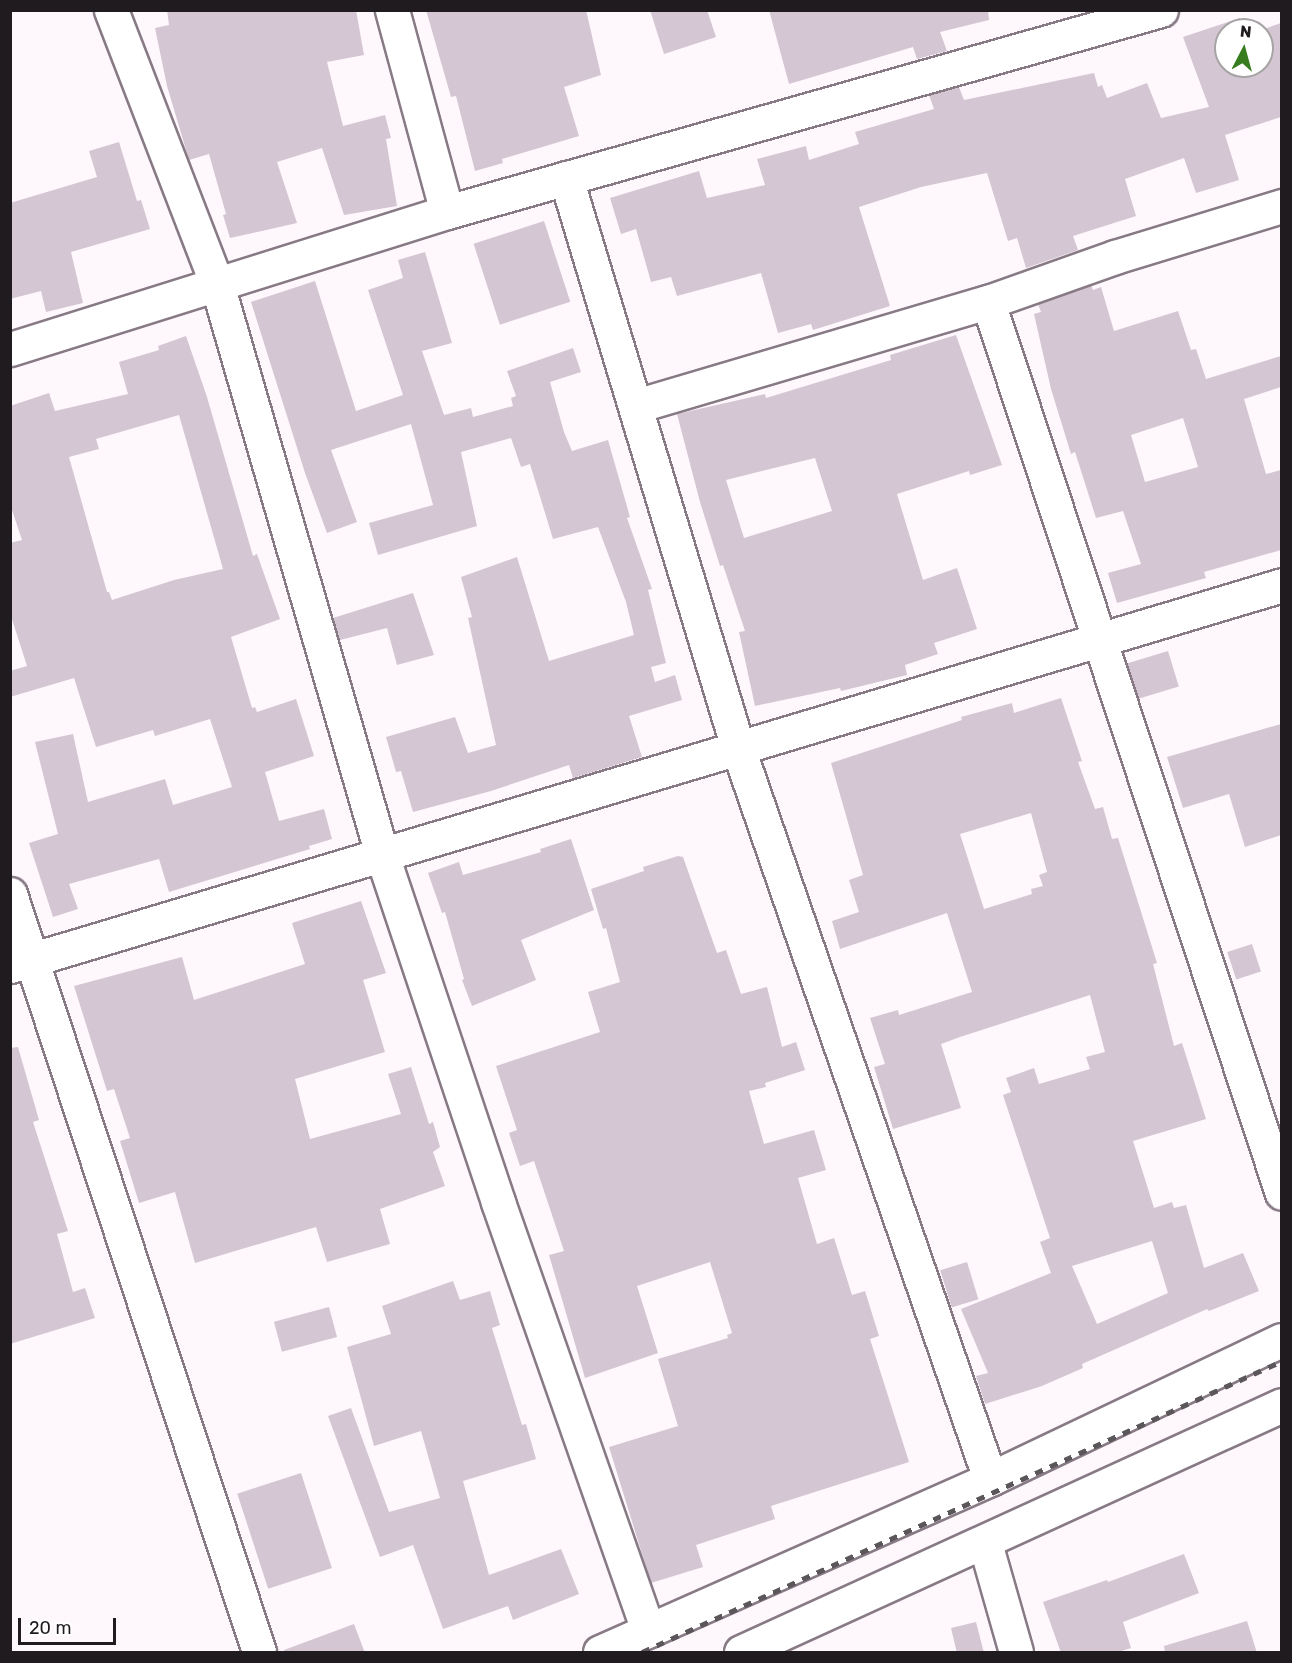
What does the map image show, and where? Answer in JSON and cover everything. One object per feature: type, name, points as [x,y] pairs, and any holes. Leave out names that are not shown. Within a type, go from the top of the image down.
[{"type":"street","points":[[111,10],[217,284],[382,855],[498,1202],[648,1630]]},
{"type":"street","points":[[392,10],[447,212]]},
{"type":"street","points":[[10,349],[447,212],[1156,11]]},
{"type":"street","points":[[566,178],[738,748],[990,1479]]},
{"type":"street","points":[[636,406],[988,302],[1114,257],[1281,206]]},
{"type":"street","points":[[988,302],[1281,1193]]},
{"type":"street","points":[[21,963],[1281,585]]},
{"type":"street","points":[[10,894],[21,963],[259,1653]]},
{"type":"street","points":[[600,1653],[990,1479],[1281,1340]]},
{"type":"street","points":[[741,1653],[985,1543],[1281,1405]]},
{"type":"street","points":[[985,1543],[1016,1653]]},
{"type":"building","points":[[167,10],[356,10],[364,55],[327,62],[343,126],[385,115],[391,138],[386,139],[397,206],[344,215],[322,148],[277,162],[297,223],[230,238],[223,215],[226,214],[209,154],[189,160],[167,86],[155,28],[169,25]]},
{"type":"building","points":[[426,10],[586,10],[601,75],[564,87],[579,136],[502,159],[503,163],[475,171],[456,96],[451,97]]},
{"type":"building","points":[[650,10],[707,10],[716,37],[664,54]]},
{"type":"building","points":[[769,10],[988,10],[989,20],[940,32],[947,51],[917,59],[913,47],[789,84]]},
{"type":"building","points":[[1281,23],[1281,117],[1225,135],[1239,180],[1196,193],[1184,158],[1125,179],[1136,216],[1073,236],[1078,250],[1026,268],[1017,238],[1008,241],[987,173],[921,187],[859,207],[890,306],[813,330],[811,324],[778,333],[761,273],[677,296],[671,277],[651,282],[636,229],[621,234],[610,198],[699,171],[707,198],[765,185],[757,159],[806,146],[809,160],[859,144],[855,132],[934,109],[929,95],[959,87],[964,100],[1094,73],[1098,87],[1102,85],[1107,98],[1147,83],[1161,118],[1209,107],[1183,37],[1214,27],[1214,78],[1274,78],[1274,25]]},
{"type":"building","points":[[119,142],[137,201],[141,200],[150,229],[71,252],[83,303],[46,312],[41,291],[10,299],[10,203],[97,177],[89,151]]},
{"type":"building","points":[[544,221],[570,302],[500,325],[474,244]]},
{"type":"building","points":[[425,252],[452,343],[422,351],[444,415],[471,408],[473,417],[513,406],[511,398],[516,396],[507,371],[573,348],[581,372],[550,382],[564,432],[572,451],[608,440],[630,517],[627,518],[652,589],[648,590],[666,663],[651,667],[655,682],[675,675],[682,700],[629,716],[642,757],[573,778],[569,765],[491,791],[413,812],[401,771],[396,772],[386,737],[455,717],[468,753],[496,745],[468,618],[472,617],[461,577],[517,557],[549,661],[634,635],[626,602],[598,527],[553,539],[530,464],[521,467],[511,438],[461,452],[477,526],[378,555],[369,523],[433,505],[411,424],[331,450],[357,522],[327,533],[305,473],[251,302],[315,281],[356,411],[403,395],[368,290],[403,278],[398,260]]},
{"type":"building","points":[[1091,285],[1093,290],[1101,287],[1114,331],[1178,311],[1191,350],[1196,349],[1206,379],[1281,356],[1281,387],[1244,399],[1266,474],[1281,470],[1281,550],[1204,572],[1206,578],[1117,603],[1108,573],[1141,564],[1123,511],[1096,518],[1075,452],[1071,454],[1051,389],[1034,314],[1041,312],[1038,304]],"holes":[[[1183,418],[1198,467],[1145,482],[1131,435]]]},
{"type":"building","points":[[956,335],[1002,465],[970,475],[969,471],[897,494],[923,580],[957,568],[977,629],[934,643],[938,654],[905,665],[907,675],[841,691],[840,688],[755,706],[739,632],[745,631],[723,565],[720,566],[700,502],[677,414],[765,394],[766,398],[891,360],[890,355]],"holes":[[[815,458],[832,511],[744,538],[726,480]]]},
{"type":"building","points":[[186,336],[207,397],[253,556],[257,554],[280,619],[231,637],[252,708],[255,707],[257,712],[296,699],[314,756],[265,772],[279,821],[324,809],[332,839],[309,846],[310,849],[169,892],[159,859],[69,884],[78,909],[53,917],[29,843],[58,834],[35,742],[73,734],[88,802],[165,779],[173,805],[232,787],[210,719],[155,736],[153,730],[96,747],[74,678],[10,697],[10,671],[27,666],[10,613],[10,543],[22,540],[10,504],[10,406],[49,393],[55,411],[128,394],[119,362],[159,350],[158,346]],"holes":[[[179,415],[223,569],[174,580],[112,600],[107,592],[69,457],[99,449],[96,439]]]},
{"type":"building","points":[[413,593],[434,655],[397,665],[387,628],[340,640],[333,618]]},
{"type":"building","points":[[1168,651],[1179,686],[1138,699],[1127,664]]},
{"type":"building","points":[[1061,698],[1082,761],[1078,762],[1095,809],[1103,807],[1112,839],[1118,838],[1157,963],[1153,964],[1174,1046],[1182,1043],[1206,1119],[1133,1141],[1154,1208],[1172,1202],[1174,1208],[1186,1205],[1204,1268],[1243,1253],[1259,1291],[1209,1311],[1207,1309],[1082,1364],[1083,1368],[1042,1386],[985,1404],[976,1376],[988,1373],[961,1309],[1051,1273],[1040,1242],[1050,1238],[1003,1095],[1011,1092],[1006,1078],[1034,1068],[1039,1084],[1090,1069],[1086,1057],[1105,1052],[1090,995],[960,1037],[941,1044],[961,1108],[893,1129],[874,1067],[885,1064],[870,1018],[898,1010],[899,1015],[972,992],[947,913],[840,949],[832,921],[859,912],[849,880],[863,875],[831,763],[962,720],[961,717],[1012,703],[1014,713]],"holes":[[[1031,813],[1047,872],[1039,875],[1043,886],[1031,889],[1032,894],[984,909],[960,834]],[[1152,1241],[1168,1293],[1097,1324],[1072,1266]]]},
{"type":"building","points":[[1281,724],[1281,835],[1245,847],[1229,794],[1183,808],[1167,757]]},
{"type":"building","points":[[571,839],[594,910],[521,940],[536,980],[472,1006],[462,980],[464,979],[445,912],[442,913],[428,873],[459,862],[463,875],[541,852],[540,849]]},
{"type":"building","points":[[678,856],[683,857],[717,953],[726,950],[741,994],[767,987],[782,1047],[796,1042],[805,1070],[765,1083],[766,1087],[749,1091],[764,1144],[814,1130],[826,1170],[798,1178],[817,1244],[834,1238],[852,1295],[865,1291],[879,1336],[870,1339],[909,1462],[771,1506],[775,1519],[696,1545],[703,1567],[651,1583],[609,1447],[678,1426],[658,1359],[728,1338],[727,1335],[732,1333],[710,1262],[637,1286],[658,1353],[585,1378],[549,1255],[564,1251],[534,1161],[520,1166],[509,1133],[517,1130],[496,1066],[600,1032],[588,992],[620,982],[606,928],[603,929],[591,889],[644,871],[643,867]]},
{"type":"building","points":[[361,901],[386,973],[363,980],[385,1052],[295,1079],[310,1139],[401,1114],[388,1074],[411,1067],[429,1124],[433,1122],[440,1147],[433,1152],[445,1186],[380,1209],[390,1244],[327,1262],[316,1227],[195,1263],[175,1192],[139,1203],[120,1141],[130,1138],[114,1089],[107,1091],[74,986],[182,957],[194,1000],[305,964],[292,923]]},
{"type":"building","points":[[1252,944],[1261,972],[1236,980],[1227,952]]},
{"type":"building","points":[[18,1047],[39,1120],[33,1122],[68,1231],[57,1234],[73,1292],[85,1288],[95,1318],[10,1344],[10,1048]]},
{"type":"building","points":[[967,1262],[978,1299],[952,1307],[940,1270]]},
{"type":"building","points":[[453,1281],[460,1300],[490,1291],[500,1325],[492,1328],[522,1425],[526,1424],[536,1459],[463,1481],[489,1575],[561,1549],[579,1594],[513,1620],[508,1606],[443,1629],[413,1545],[380,1557],[328,1416],[351,1408],[389,1512],[440,1498],[421,1431],[374,1446],[347,1347],[391,1334],[382,1306]]},
{"type":"building","points":[[329,1307],[337,1337],[282,1352],[274,1322]]},
{"type":"building","points":[[301,1473],[332,1568],[268,1589],[237,1494]]},
{"type":"building","points":[[1184,1554],[1199,1593],[1123,1622],[1131,1648],[1115,1653],[1061,1653],[1043,1602],[1107,1580],[1108,1582]]},
{"type":"building","points":[[1247,1621],[1257,1653],[1165,1653],[1164,1646]]},
{"type":"building","points":[[976,1622],[984,1653],[957,1653],[951,1628]]},
{"type":"building","points":[[354,1624],[365,1653],[285,1653],[284,1650]]},
{"type":"railway","points":[[642,1652],[1282,1361]]}]
